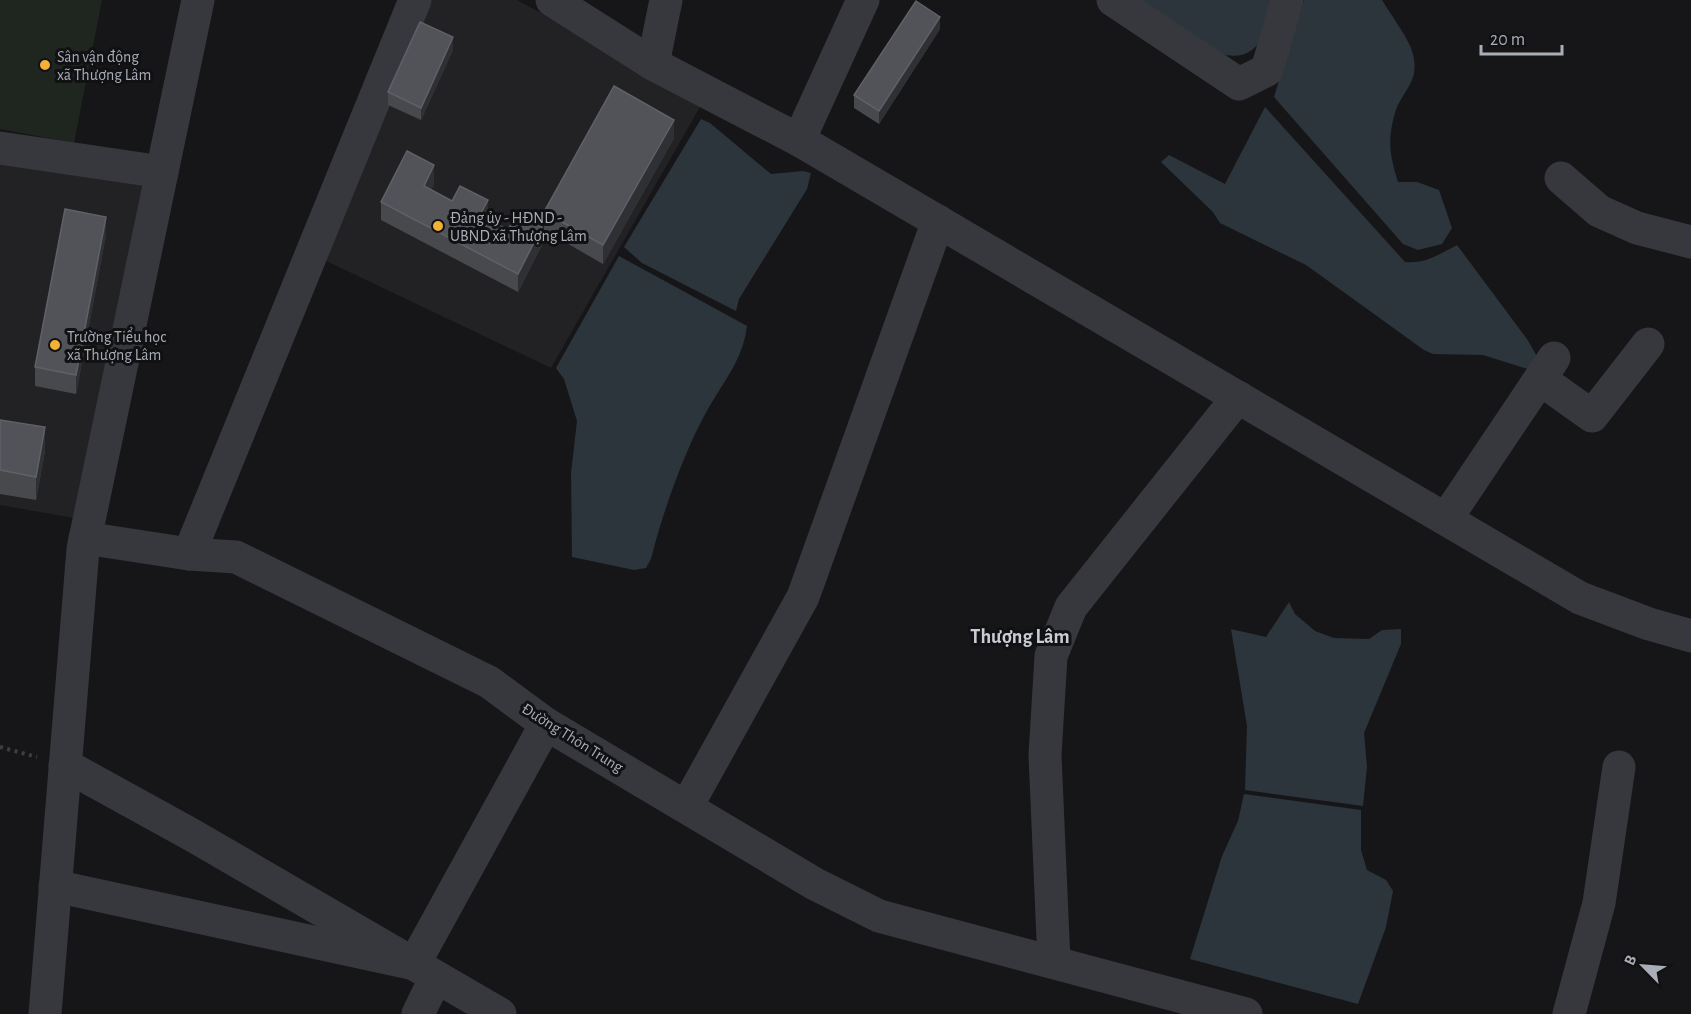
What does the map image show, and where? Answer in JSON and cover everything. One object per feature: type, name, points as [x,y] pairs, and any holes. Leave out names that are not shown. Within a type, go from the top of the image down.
[{"type":"street","points":[[45,1014],[85,538],[198,0]]},
{"type":"street","points":[[189,554],[415,0]]},
{"type":"street","points":[[552,0],[653,64],[799,140],[1580,598],[1649,624],[1691,636]]},
{"type":"street","points":[[653,64],[666,0]]},
{"type":"street","points":[[799,140],[863,0]]},
{"type":"street","points":[[1113,0],[1239,84],[1267,69],[1287,0]]},
{"type":"street","points":[[0,148],[162,172]]},
{"type":"street","points":[[1561,178],[1599,211],[1637,228],[1691,242]]},
{"type":"street","points":[[687,806],[803,597],[938,221]]},
{"type":"street","points":[[1446,519],[1547,368],[1592,416],[1648,344]]},
{"type":"street","points":[[1054,962],[1045,755],[1051,656],[1071,607],[1238,398]]},
{"type":"street","name":"Đường Thôn Trung","points":[[85,538],[189,554],[236,557],[489,682],[546,724],[816,884],[879,916],[1054,962],[1209,1009],[1246,1014]]},
{"type":"street","points":[[418,1014],[425,970],[546,724]]},
{"type":"street","points":[[65,765],[192,835],[500,1014]]},
{"type":"street","points":[[1569,1014],[1599,903],[1619,767]]},
{"type":"street","points":[[56,886],[425,970]]},
{"type":"path","points":[[0,747],[65,765]]},
{"type":"shaded area","name":"Sân vận động xã Thượng Lâm","points":[[0,0],[102,0],[74,143],[0,129]]},
{"type":"shaded area","points":[[426,0],[517,0],[704,100],[551,368],[322,259]]},
{"type":"shaded area","points":[[1129,0],[1275,0],[1266,27],[1256,46],[1239,55],[1223,55],[1188,40]]},
{"type":"shaded area","points":[[1304,0],[1382,0],[1405,36],[1411,48],[1415,69],[1395,113],[1390,140],[1391,156],[1398,182],[1417,182],[1439,190],[1452,228],[1442,244],[1418,250],[1403,244],[1274,97]]},
{"type":"shaded area","points":[[1265,107],[1405,262],[1426,260],[1457,245],[1527,339],[1538,358],[1531,370],[1483,355],[1433,354],[1424,350],[1306,265],[1220,223],[1213,212],[1161,162],[1169,155],[1225,184]]},
{"type":"shaded area","points":[[701,119],[710,123],[771,174],[803,171],[811,173],[807,189],[739,299],[736,311],[642,263],[624,247]]},
{"type":"shaded area","name":"Trường Tiểu học xã Thượng Lâm","points":[[0,161],[143,185],[74,518],[0,505]]},
{"type":"shaded area","points":[[619,256],[747,326],[737,359],[699,425],[683,462],[661,522],[651,559],[646,568],[634,570],[572,557],[571,473],[577,421],[564,379],[556,368]]},
{"type":"shaded area","points":[[1289,602],[1295,614],[1315,631],[1334,638],[1369,639],[1382,630],[1401,629],[1401,644],[1364,733],[1367,767],[1363,806],[1245,790],[1247,726],[1231,629],[1266,637]]},
{"type":"shaded area","points":[[1244,794],[1361,810],[1361,850],[1367,870],[1386,880],[1393,891],[1386,927],[1358,1004],[1190,959],[1222,856],[1238,821]]},
{"type":"building","points":[[916,1],[940,17],[879,111],[854,95]]},
{"type":"building","points":[[420,22],[453,37],[421,108],[388,92]]},
{"type":"building","points":[[614,86],[674,120],[603,245],[544,212]]},
{"type":"building","points":[[407,151],[434,165],[424,186],[452,201],[460,186],[488,200],[480,215],[508,230],[517,213],[542,227],[518,274],[381,202]]},
{"type":"building","points":[[65,209],[106,217],[76,375],[35,367]]},
{"type":"building","points":[[0,420],[45,427],[36,477],[0,470]]},
{"type":"place","name":"Sân vận động xã Thượng Lâm","points":[[45,65]]},
{"type":"place","name":"Đảng ủy - HĐND - UBND xã Thượng Lâm","points":[[438,226]]},
{"type":"place","name":"Trường Tiểu học xã Thượng Lâm","points":[[55,345]]},
{"type":"district","name":"Thượng Lâm","points":[[1020,636]]}]
